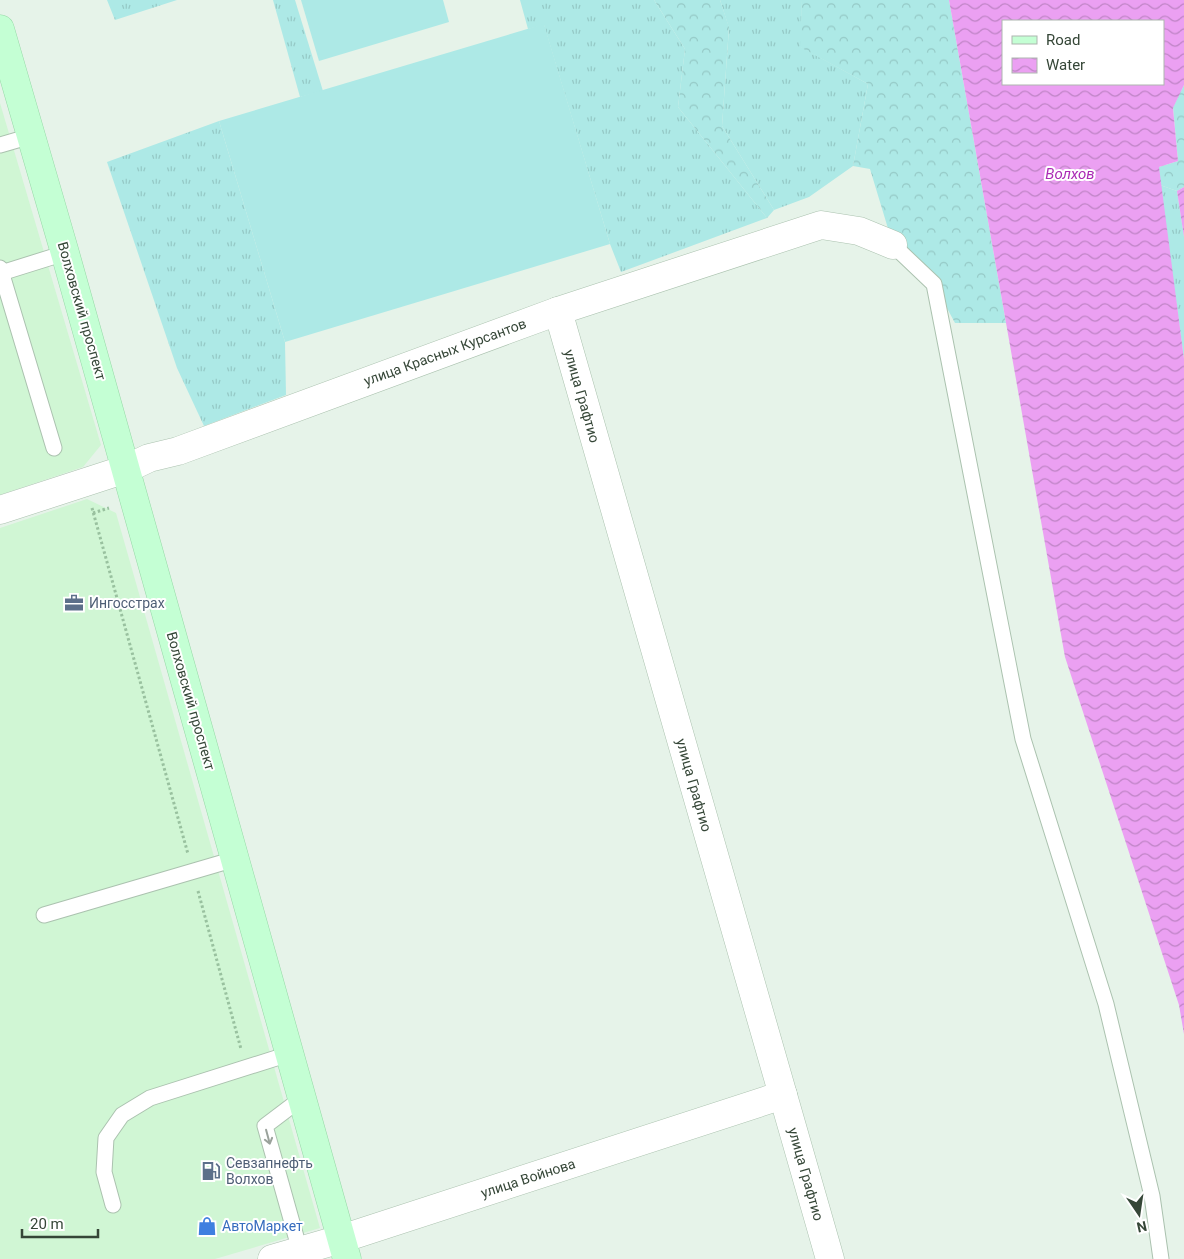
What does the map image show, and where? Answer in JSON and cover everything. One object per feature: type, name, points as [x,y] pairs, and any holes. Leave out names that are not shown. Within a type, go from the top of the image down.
[{"type":"street","name":"Волховский проспект","points":[[0,29],[126,469],[344,1249]]},
{"type":"street","name":"улица Красных Курсантов","points":[[0,510],[126,469],[149,458],[178,451],[558,311],[821,225],[859,230],[893,245]]},
{"type":"street","name":"улица Графтио","points":[[558,311],[830,1259]]},
{"type":"street","name":"улица Войнова","points":[[272,1259],[300,1251],[344,1249],[783,1096]]},
{"type":"lane","points":[[0,146],[31,136]]},
{"type":"lane","points":[[893,245],[934,284],[1023,739],[1106,1004],[1152,1196],[1162,1259]]},
{"type":"lane","points":[[54,448],[1,271],[65,253]]},
{"type":"lane","points":[[44,915],[235,859]]},
{"type":"lane","points":[[113,1205],[104,1172],[106,1138],[122,1115],[150,1098],[290,1054]]},
{"type":"lane","points":[[300,1251],[265,1126],[302,1098]]},
{"type":"path","points":[[85,482],[246,1068]]},
{"type":"shaded area","points":[[0,103],[101,445],[83,467],[0,495]]},
{"type":"shaded area","points":[[87,499],[116,513],[320,1228],[215,1259],[0,1259],[0,528]]},
{"type":"green space","points":[[107,0],[177,0],[115,20]]},
{"type":"green space","points":[[273,0],[295,0],[323,91],[300,97]]},
{"type":"green space","points":[[301,0],[443,0],[449,22],[319,61]]},
{"type":"green space","points":[[520,0],[654,0],[685,49],[678,107],[767,218],[621,272],[610,244],[544,25],[528,29]]},
{"type":"green space","points":[[654,0],[720,0],[729,27],[722,126],[774,210],[767,218],[678,107],[685,49]]},
{"type":"green space","points":[[720,0],[802,0],[801,47],[868,84],[853,166],[809,197],[774,210],[722,126],[729,28]]},
{"type":"green space","points":[[802,0],[949,0],[1006,323],[955,323],[934,284],[893,245],[870,169],[853,166],[868,84],[800,47]]},
{"type":"green space","points":[[544,24],[610,244],[285,342],[219,121]]},
{"type":"green space","points":[[1184,85],[1184,187],[1177,191],[1160,185],[1159,167],[1178,161],[1173,107]]},
{"type":"green space","points":[[219,121],[285,342],[286,395],[204,426],[177,368],[107,162]]},
{"type":"green space","points":[[1160,185],[1177,191],[1184,237],[1184,359]]},
{"type":"water","name":"Волхов","points":[[949,0],[1184,0],[1184,85],[1173,108],[1178,161],[1159,167],[1184,359],[1184,1034],[1179,1005],[1065,657]]},
{"type":"water","points":[[1184,187],[1184,237],[1177,191]]},
{"type":"place","name":"Ингосстрах","points":[[74,603]]},
{"type":"place","name":"Севзапнефть Волхов","points":[[211,1171]]},
{"type":"place","name":"АвтоМаркет","points":[[207,1226]]}]
